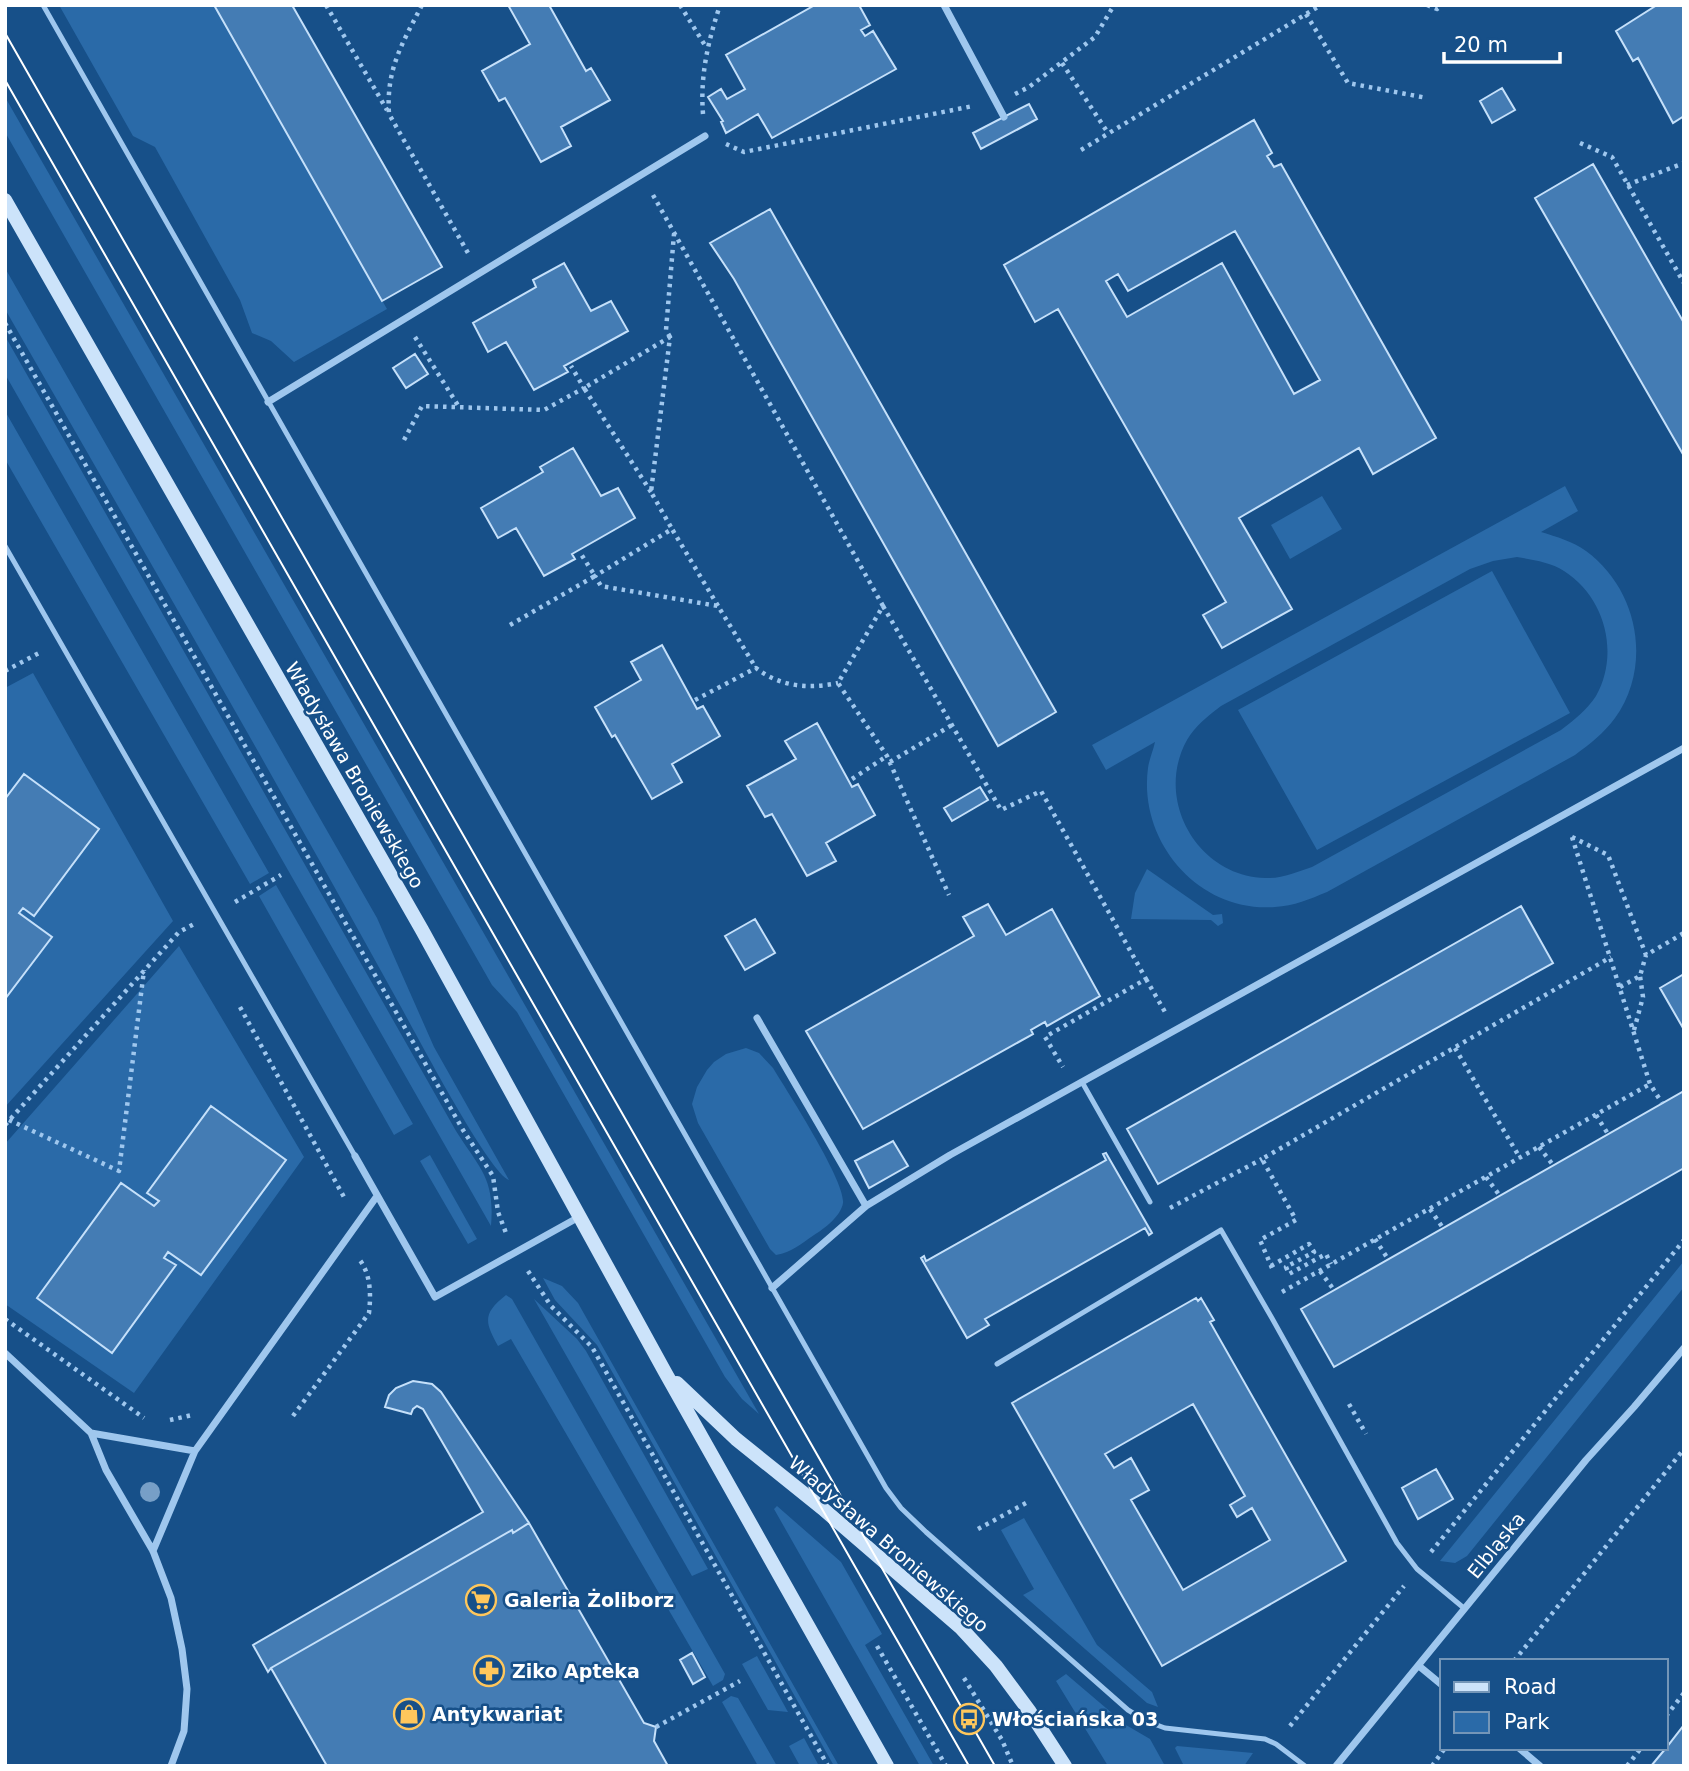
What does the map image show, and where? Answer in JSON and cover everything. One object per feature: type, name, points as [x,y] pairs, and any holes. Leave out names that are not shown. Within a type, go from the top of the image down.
[{"type":"main road","name":"Władysława Broniewskiego","points":[[5,200],[422,930],[579,1217],[887,1766]]},
{"type":"main road","name":"Władysława Broniewskiego","points":[[666,1372],[736,1439],[822,1508],[961,1628],[996,1666],[1065,1766]]},
{"type":"street","points":[[944,5],[1004,117]]},
{"type":"street","points":[[268,402],[705,136]]},
{"type":"street","points":[[772,1288],[866,1206],[950,1155],[1684,748]]},
{"type":"street","points":[[757,1018],[866,1206]]},
{"type":"street","points":[[355,1156],[435,1297],[579,1217]]},
{"type":"street","points":[[153,1551],[195,1451],[377,1196]]},
{"type":"street","name":"Elbląska","points":[[1336,1766],[1586,1460],[1684,1348]]},
{"type":"street","points":[[5,1353],[91,1433],[106,1470],[153,1551],[172,1598],[187,1689],[184,1731],[171,1766]]},
{"type":"street","points":[[91,1433],[195,1451]]},
{"type":"street","points":[[1419,1666],[1440,1683]]},
{"type":"street","points":[[1521,1750],[1540,1766]]},
{"type":"lane","points":[[43,5],[886,1488],[901,1508],[926,1532],[1128,1710],[1165,1728],[1265,1739],[1305,1766]]},
{"type":"lane","points":[[5,546],[355,1156]]},
{"type":"lane","points":[[1082,1082],[1150,1202]]},
{"type":"lane","points":[[997,1364],[1221,1230],[1397,1543],[1417,1569],[1465,1609]]},
{"type":"path","points":[[326,5],[479,273]]},
{"type":"path","points":[[389,114],[387,90],[392,67],[422,5]]},
{"type":"path","points":[[680,5],[706,47]]},
{"type":"path","points":[[720,5],[706,47],[702,97],[705,136],[744,152],[996,102],[1029,88],[1095,37],[1114,5]]},
{"type":"path","points":[[1081,150],[1321,5]]},
{"type":"path","points":[[1427,5],[1437,9],[1443,5]]},
{"type":"path","points":[[1307,14],[1349,83],[1427,98]]},
{"type":"path","points":[[1062,63],[1108,133]]},
{"type":"path","points":[[1580,143],[1612,158],[1684,283]]},
{"type":"path","points":[[1627,185],[1684,163]]},
{"type":"path","points":[[641,175],[1001,810],[1041,791],[1175,1030]]},
{"type":"path","points":[[651,492],[670,337],[666,330],[674,234]]},
{"type":"path","points":[[404,319],[459,408]]},
{"type":"path","points":[[5,323],[463,1130],[493,1176],[498,1212],[505,1231]]},
{"type":"path","points":[[404,440],[422,406],[544,410],[670,337]]},
{"type":"path","points":[[571,366],[651,492],[756,668],[768,678],[793,685],[815,687],[838,683],[883,606]]},
{"type":"path","points":[[510,625],[672,529]]},
{"type":"path","points":[[581,554],[601,586],[718,606]]},
{"type":"path","points":[[695,700],[756,668]]},
{"type":"path","points":[[838,683],[888,759],[949,895]]},
{"type":"path","points":[[852,779],[953,725]]},
{"type":"path","points":[[1564,815],[1650,1084],[1662,1103]]},
{"type":"path","points":[[1571,836],[1608,855],[1646,955],[1640,976],[1643,997],[1634,1033]]},
{"type":"path","points":[[144,970],[119,1171],[7,1122],[178,932],[281,875]]},
{"type":"path","points":[[194,924],[201,936]]},
{"type":"path","points":[[1646,955],[1684,933]]},
{"type":"path","points":[[1169,1209],[1262,1159],[1611,957]]},
{"type":"path","points":[[1620,987],[1640,976]]},
{"type":"path","points":[[1074,1086],[1045,1037],[1146,979]]},
{"type":"path","points":[[234,996],[346,1200]]},
{"type":"path","points":[[1455,1048],[1520,1157]]},
{"type":"path","points":[[1290,1287],[1650,1084]]},
{"type":"path","points":[[1596,1115],[1608,1134]]},
{"type":"path","points":[[1539,1147],[1553,1166]]},
{"type":"path","points":[[1262,1159],[1296,1220],[1260,1240],[1271,1266],[1309,1244],[1314,1252],[1286,1267],[1289,1274],[1326,1254],[1331,1264]]},
{"type":"path","points":[[1486,1177],[1500,1196]]},
{"type":"path","points":[[1430,1209],[1443,1228]]},
{"type":"path","points":[[1375,1240],[1388,1259]]},
{"type":"path","points":[[1428,1556],[1684,1240]]},
{"type":"path","points":[[293,1416],[369,1312],[372,1294],[363,1264],[345,1241]]},
{"type":"path","points":[[1320,1270],[1334,1290]]},
{"type":"path","points":[[530,1276],[551,1307],[592,1348],[828,1766]]},
{"type":"path","points":[[5,1319],[146,1419]]},
{"type":"path","points":[[160,1420],[174,1420],[196,1414]]},
{"type":"path","points":[[1516,1659],[1684,1449]]},
{"type":"path","points":[[978,1529],[1026,1503]]},
{"type":"path","points":[[1286,1733],[1407,1582]]},
{"type":"path","points":[[877,1646],[946,1766]]},
{"type":"path","points":[[964,1678],[1002,1740],[1013,1766]]},
{"type":"path","points":[[656,1727],[740,1681]]},
{"type":"path","points":[[1668,1713],[1684,1693]]},
{"type":"path","points":[[1432,1766],[1444,1750]]},
{"type":"path","points":[[1627,1766],[1639,1750]]},
{"type":"green space","points":[[59,5],[214,5],[387,309],[294,362],[271,341],[252,333],[240,300],[155,147],[133,136]]},
{"type":"green space","points":[[5,97],[759,1414],[742,1399],[725,1377],[517,1012],[492,985],[5,132]]},
{"type":"green space","points":[[5,268],[377,918],[434,1047],[509,1180],[499,1172],[486,1154],[453,1101],[254,744],[5,309]]},
{"type":"green space","points":[[5,336],[456,1131],[479,1165],[491,1196],[491,1226],[5,374]]},
{"type":"green space","points":[[5,411],[269,873],[250,884],[5,459]]},
{"type":"green space","points":[[1565,486],[1578,511],[1541,532],[1586,551],[1604,567],[1618,586],[1634,629],[1634,675],[1627,697],[1611,723],[1586,747],[1327,892],[1289,905],[1247,906],[1222,898],[1199,885],[1179,867],[1164,846],[1153,822],[1147,795],[1148,768],[1155,742],[1106,770],[1092,745]],"holes":[[[1517,557],[1547,563],[1564,571],[1590,595],[1598,611],[1604,627],[1607,662],[1603,679],[1589,706],[1561,730],[1312,867],[1283,876],[1265,878],[1241,874],[1219,864],[1202,849],[1188,830],[1179,809],[1176,786],[1178,763],[1187,740],[1202,722],[1221,706],[1470,569]]]},
{"type":"green space","points":[[1322,496],[1342,529],[1290,559],[1271,525]]},
{"type":"green space","points":[[1492,571],[1570,713],[1317,850],[1238,710]]},
{"type":"green space","points":[[33,673],[173,921],[5,1107],[5,688]]},
{"type":"green space","points":[[1147,869],[1213,915],[1222,914],[1223,923],[1218,926],[1211,920],[1131,919],[1135,893]]},
{"type":"green space","points":[[276,885],[413,1124],[394,1135],[259,896]]},
{"type":"green space","points":[[179,946],[304,1157],[134,1393],[5,1304],[5,1144]]},
{"type":"green space","points":[[746,1048],[759,1053],[773,1068],[835,1176],[843,1203],[832,1222],[796,1247],[776,1255],[770,1249],[698,1123],[692,1104],[697,1087],[714,1062],[726,1054]]},
{"type":"green space","points":[[430,1155],[477,1239],[468,1244],[420,1161]]},
{"type":"green space","points":[[1684,1261],[1684,1287],[1467,1556],[1455,1563],[1440,1561]]},
{"type":"green space","points":[[543,1278],[562,1286],[578,1303],[839,1766],[834,1766],[597,1345],[555,1300]]},
{"type":"green space","points":[[506,1295],[512,1299],[725,1674],[723,1680],[713,1686],[511,1339],[498,1346],[490,1331],[489,1313]]},
{"type":"green space","points":[[534,1299],[577,1339],[586,1351],[708,1569],[692,1576]]},
{"type":"green space","points":[[777,1506],[841,1562],[882,1634],[865,1645],[934,1766],[920,1766],[774,1509]]},
{"type":"green space","points":[[1024,1518],[1097,1645],[1152,1692],[1158,1707],[1147,1703],[1023,1595],[1034,1589],[1001,1530]]},
{"type":"green space","points":[[757,1656],[788,1712],[768,1710],[742,1664]]},
{"type":"green space","points":[[1066,1674],[1126,1725],[1150,1739],[1165,1766],[1108,1766],[1056,1681]]},
{"type":"green space","points":[[731,1696],[738,1698],[777,1766],[758,1766],[722,1702]]},
{"type":"green space","points":[[804,1738],[819,1766],[800,1766],[789,1746]]},
{"type":"green space","points":[[1177,1746],[1253,1753],[1244,1766],[1184,1766],[1175,1748]]},
{"type":"building","points":[[214,5],[292,5],[442,267],[382,301]]},
{"type":"building","points":[[508,5],[549,5],[586,71],[591,68],[610,100],[561,127],[571,146],[541,162],[505,98],[499,101],[482,71],[530,44]]},
{"type":"building","points":[[815,5],[859,5],[870,25],[861,30],[865,36],[873,31],[896,69],[772,138],[758,114],[726,133],[721,122],[723,121],[708,97],[721,89],[727,99],[745,89],[726,55]]},
{"type":"building","points":[[1657,5],[1684,5],[1684,116],[1673,123],[1638,58],[1633,61],[1616,31]]},
{"type":"building","points":[[1502,88],[1515,110],[1492,123],[1480,101]]},
{"type":"building","points":[[1029,104],[1037,119],[981,149],[973,133]]},
{"type":"building","points":[[1254,120],[1272,153],[1267,156],[1274,167],[1281,164],[1436,438],[1373,474],[1359,448],[1239,518],[1292,609],[1222,648],[1203,615],[1226,602],[1058,309],[1035,322],[1004,265]],"holes":[[[1235,231],[1320,380],[1294,394],[1222,263],[1127,317],[1106,281],[1118,274],[1128,291]]]},
{"type":"building","points":[[1593,164],[1684,323],[1684,456],[1535,198]]},
{"type":"building","points":[[770,209],[1056,712],[998,746],[734,279],[710,243]]},
{"type":"building","points":[[564,263],[591,311],[611,301],[628,331],[564,366],[568,372],[534,390],[506,342],[488,352],[473,323],[536,287],[533,280]]},
{"type":"building","points":[[415,354],[428,374],[406,388],[393,368]]},
{"type":"building","points":[[573,448],[601,496],[618,488],[635,518],[572,554],[575,559],[544,576],[516,528],[498,538],[481,508],[543,472],[540,467]]},
{"type":"building","points":[[662,645],[697,709],[703,706],[720,736],[672,764],[682,782],[652,799],[615,735],[612,737],[595,707],[641,680],[631,662]]},
{"type":"building","points":[[817,723],[852,787],[858,784],[875,815],[826,843],[836,861],[807,876],[772,814],[765,817],[747,786],[796,759],[785,741]]},
{"type":"building","points":[[24,774],[99,829],[34,916],[23,908],[19,913],[52,937],[5,999],[5,799]]},
{"type":"building","points":[[980,787],[988,800],[952,821],[944,808]]},
{"type":"building","points":[[988,904],[1006,935],[1052,909],[1100,996],[1047,1026],[1045,1022],[1031,1030],[1033,1034],[863,1129],[806,1031],[974,936],[963,917]]},
{"type":"building","points":[[1521,906],[1553,963],[1158,1184],[1127,1129]]},
{"type":"building","points":[[755,919],[775,953],[745,970],[725,936]]},
{"type":"building","points":[[1684,974],[1684,1028],[1683,1028],[1660,988]]},
{"type":"building","points":[[1684,1091],[1684,1168],[1334,1367],[1301,1309]]},
{"type":"building","points":[[211,1106],[286,1160],[201,1275],[168,1252],[164,1258],[176,1265],[112,1353],[37,1298],[121,1183],[154,1206],[159,1201],[147,1193]]},
{"type":"building","points":[[893,1141],[908,1166],[869,1188],[855,1161]]},
{"type":"building","points":[[1106,1153],[1152,1233],[1149,1235],[1145,1228],[985,1319],[989,1325],[967,1338],[921,1258],[924,1256],[926,1261],[1106,1160],[1103,1154]]},
{"type":"building","points":[[1196,1298],[1198,1301],[1201,1298],[1214,1320],[1210,1322],[1346,1561],[1162,1666],[1012,1403]],"holes":[[[1193,1404],[1245,1496],[1230,1505],[1237,1517],[1252,1508],[1270,1540],[1183,1590],[1131,1500],[1149,1490],[1131,1458],[1114,1468],[1105,1454]]]},
{"type":"building","points":[[413,1381],[432,1384],[441,1392],[529,1523],[513,1533],[512,1530],[268,1672],[253,1645],[483,1512],[423,1409],[417,1406],[411,1414],[385,1407],[389,1395],[396,1388]]},
{"type":"building","points":[[1436,1469],[1453,1499],[1418,1519],[1402,1488]]},
{"type":"building","name":"Galeria Żoliborz","points":[[529,1523],[644,1723],[656,1727],[654,1741],[668,1766],[327,1766],[271,1668],[512,1530],[513,1533]]},
{"type":"building","points":[[692,1653],[705,1677],[693,1684],[680,1660]]},
{"type":"building","points":[[1684,1725],[1684,1766],[1651,1766],[1664,1750],[1668,1750],[1668,1745]]},
{"type":"tram line","points":[[5,33],[995,1766]]},
{"type":"tram line","points":[[5,80],[969,1766]]},
{"type":"place","name":"Galeria Żoliborz","points":[[481,1600]]},
{"type":"place","name":"Ziko Apteka","points":[[489,1671]]},
{"type":"place","name":"Antykwariat","points":[[409,1714]]},
{"type":"place","name":"Włościańska 03","points":[[969,1719]]}]
